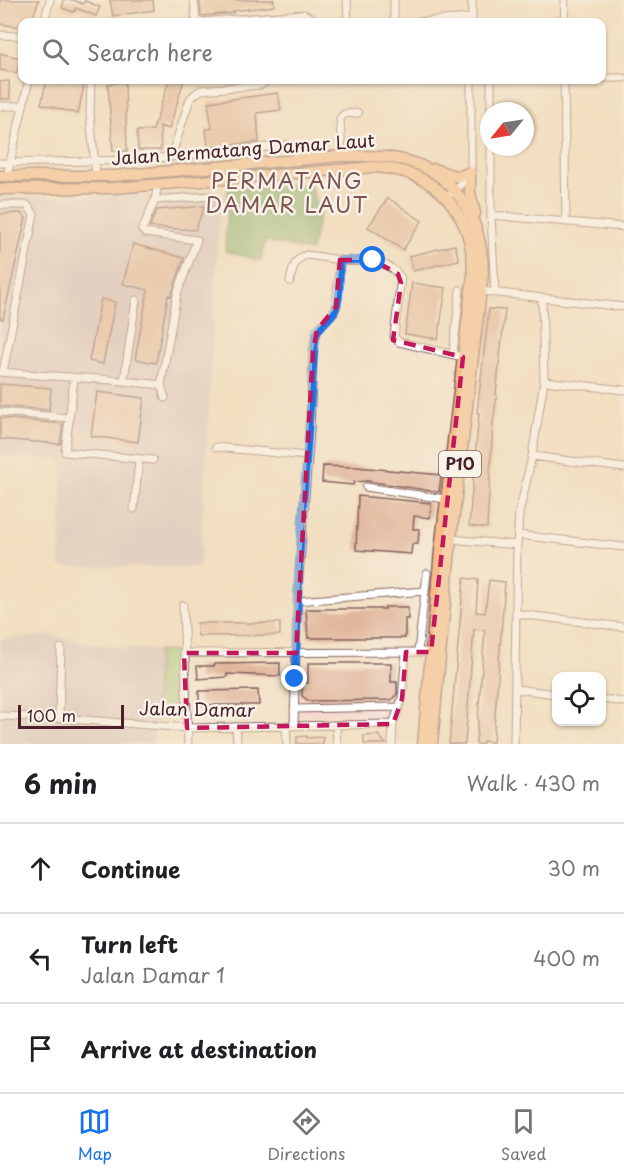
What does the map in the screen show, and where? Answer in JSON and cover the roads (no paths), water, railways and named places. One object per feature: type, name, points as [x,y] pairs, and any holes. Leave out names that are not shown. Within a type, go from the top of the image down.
[{"type":"highway","name":"Jalan Permatang Damar Laut","points":[[3,176],[158,173],[342,156],[391,158],[426,168],[450,194],[465,227],[473,259],[473,274],[458,356],[423,744]]},
{"type":"highway","name":"Jalan Permatang Damar Laut","points":[[0,189],[104,188],[374,167],[405,171],[467,205],[477,227],[483,258],[481,291],[451,539],[432,744]]},
{"type":"highway","points":[[426,168],[458,177],[470,172],[470,193],[477,227]]},
{"type":"street","points":[[45,18],[50,0]]},
{"type":"street","points":[[194,0],[196,18]]},
{"type":"street","points":[[346,0],[348,18]]},
{"type":"street","points":[[394,0],[394,18]]},
{"type":"street","points":[[472,0],[472,18]]},
{"type":"street","points":[[564,18],[565,0]]},
{"type":"street","points":[[250,18],[304,14],[311,18]]},
{"type":"street","points":[[0,35],[18,36]]},
{"type":"street","points":[[606,78],[624,78]]},
{"type":"street","points":[[3,176],[9,163],[28,84]]},
{"type":"street","points":[[91,84],[90,114],[96,176]]},
{"type":"street","points":[[171,157],[190,99],[195,94],[201,90],[262,84]]},
{"type":"street","points":[[450,194],[470,172],[471,84]]},
{"type":"street","points":[[491,84],[491,102]]},
{"type":"street","points":[[564,84],[566,221]]},
{"type":"street","points":[[0,106],[22,106]]},
{"type":"street","points":[[342,156],[340,119],[344,114],[358,112]]},
{"type":"street","points":[[0,163],[171,157],[289,145],[295,150],[298,160]]},
{"type":"street","points":[[491,156],[495,293]]},
{"type":"street","points":[[158,184],[155,200],[142,230],[145,233],[197,240],[177,294],[161,385],[165,398]]},
{"type":"street","points":[[155,200],[211,196]]},
{"type":"street","points":[[0,205],[27,206],[34,214],[2,372],[74,379],[124,380],[161,385]]},
{"type":"street","points":[[491,214],[624,227]]},
{"type":"street","points":[[290,281],[294,263],[301,256],[306,255],[339,260],[373,260],[381,263],[398,274],[401,283],[394,337],[399,342],[458,356],[460,290]]},
{"type":"street","points":[[287,744],[294,709],[297,601],[315,338],[320,326],[336,307],[339,260]]},
{"type":"street","points":[[481,291],[624,307]]},
{"type":"street","points":[[514,744],[518,614],[517,545],[519,514],[532,456],[544,381],[542,298]]},
{"type":"street","points":[[124,380],[136,300]]},
{"type":"street","points":[[74,379],[65,452],[153,460]]},
{"type":"street","points":[[544,381],[624,390]]},
{"type":"street","points":[[0,411],[69,418]]},
{"type":"street","points":[[216,447],[308,456]]},
{"type":"street","points":[[532,456],[624,468]]},
{"type":"street","points":[[134,509],[138,459]]},
{"type":"street","points":[[366,487],[445,499]]},
{"type":"street","points":[[518,535],[624,547]]},
{"type":"street","points":[[451,539],[517,545]]},
{"type":"street","points":[[418,652],[428,573]]},
{"type":"street","points":[[297,601],[425,591]]},
{"type":"street","points":[[183,605],[188,744]]},
{"type":"street","points":[[518,614],[624,627]]},
{"type":"street","points":[[59,718],[61,648]]},
{"type":"street","points":[[392,744],[393,724],[402,699],[406,652]]},
{"type":"street","points":[[184,653],[431,652]]},
{"type":"street","points":[[516,689],[552,694]]},
{"type":"street","points":[[606,700],[624,702]]},
{"type":"street","points":[[294,709],[398,707]]},
{"type":"street","name":"Jalan Damar","points":[[0,716],[187,728],[393,724]]},
{"type":"street","points":[[336,725],[338,744]]},
{"type":"street","points":[[236,727],[237,744]]},
{"type":"district","name":"PERMATANG DAMAR LAUT","points":[[287,194]]}]
